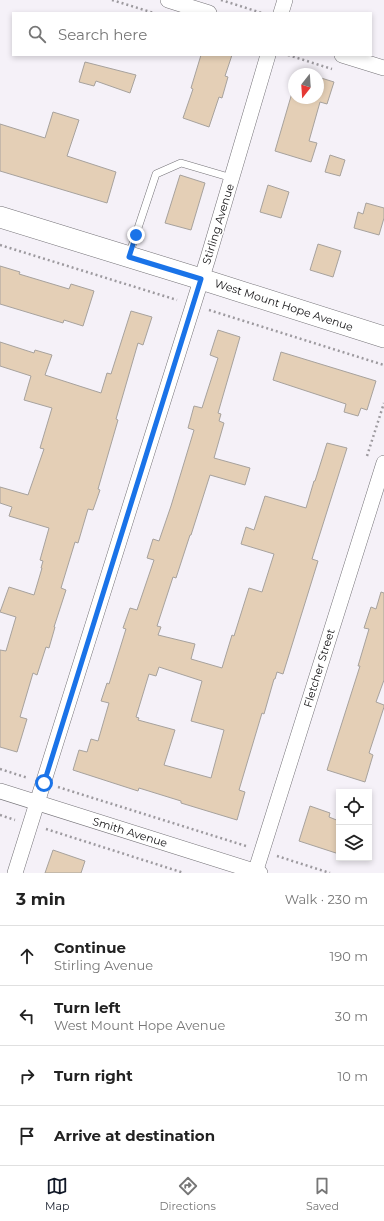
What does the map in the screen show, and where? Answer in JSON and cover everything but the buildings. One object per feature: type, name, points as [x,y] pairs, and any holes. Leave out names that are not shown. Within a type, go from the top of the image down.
[{"type":"street","points":[[168,0],[206,12]]},
{"type":"street","points":[[281,12],[285,0]]},
{"type":"street","name":"Stirling Avenue","points":[[15,873],[201,279],[268,56]]},
{"type":"street","points":[[345,56],[384,68]]},
{"type":"street","name":"West Mount Hope Avenue","points":[[0,217],[384,337]]},
{"type":"street","name":"Fletcher Street","points":[[257,873],[262,851],[384,463]]},
{"type":"street","name":"Smith Avenue","points":[[0,792],[257,873]]},
{"type":"lane","points":[[129,257],[156,174],[181,163],[232,178]]},
{"type":"path","points":[[112,0],[151,12]]},
{"type":"path","points":[[222,0],[259,12]]},
{"type":"path","points":[[0,769],[330,873]]},
{"type":"path","points":[[0,815],[184,873]]},
{"type":"route","points":[[44,783],[201,279],[129,257],[136,235]]}]
